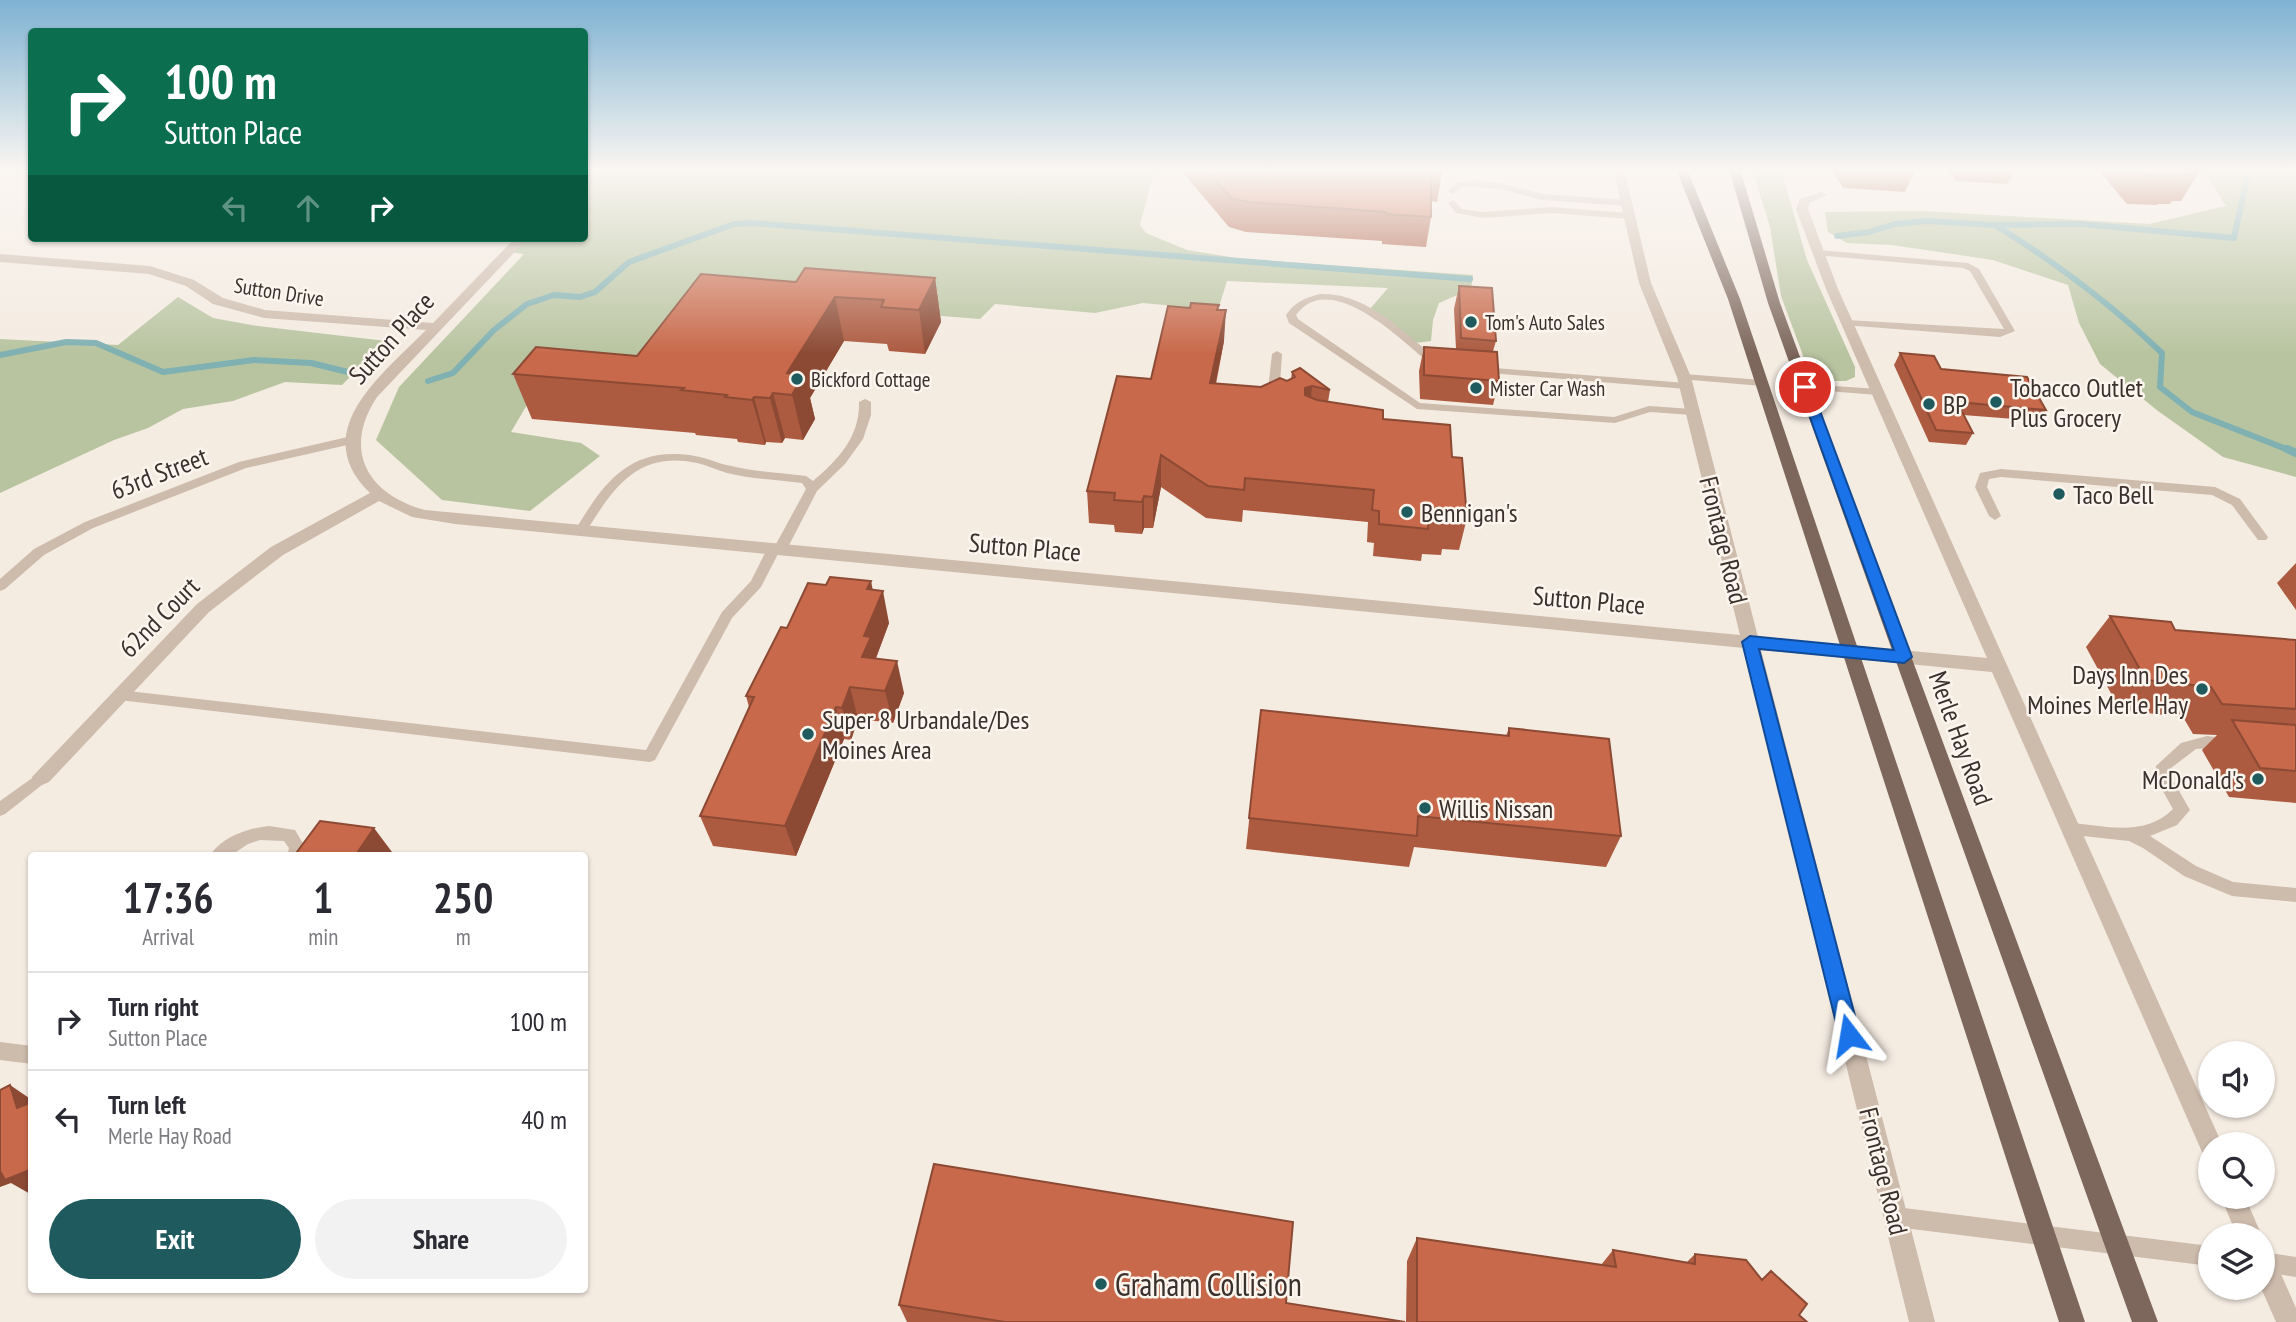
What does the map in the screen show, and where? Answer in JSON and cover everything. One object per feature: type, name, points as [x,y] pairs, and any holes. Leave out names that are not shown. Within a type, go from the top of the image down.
[{"type":"main road","points":[[1706,231],[1734,299],[2072,1322]]},
{"type":"main road","name":"Merle Hay Road","points":[[1752,231],[1773,303],[2145,1322]]},
{"type":"street","name":"Frontage Road","points":[[1633,231],[1646,283],[1686,382],[1922,1322]]},
{"type":"street","points":[[1810,231],[1847,323],[2205,1132]]},
{"type":"street","name":"Sutton Place","points":[[518,242],[371,395],[357,418],[352,440],[355,464],[368,484],[402,508],[428,516],[580,532],[1999,666]]},
{"type":"street","name":"Sutton Drive","points":[[0,258],[150,270],[190,283],[218,301],[264,314],[435,327]]},
{"type":"street","name":"62nd Court","points":[[42,777],[203,608],[277,551],[380,494]]},
{"type":"street","points":[[2275,1290],[2289,1322]]},
{"type":"lane","points":[[1818,253],[1965,265],[1974,269],[2010,331],[2000,334],[1847,323]]},
{"type":"lane","points":[[1454,368],[1440,366],[1355,303],[1321,298],[1298,305],[1291,315],[1293,321],[1417,406],[1615,419],[1649,409],[1692,412]]},
{"type":"lane","points":[[1277,354],[1274,401],[1283,407]]},
{"type":"lane","points":[[1468,369],[1686,382],[1762,383]]},
{"type":"lane","points":[[1805,387],[1878,393]]},
{"type":"lane","points":[[119,695],[650,756],[727,615],[756,584],[812,489],[846,456],[867,413],[865,401]]},
{"type":"lane","name":"63rd Street","points":[[0,586],[39,552],[89,525],[243,465],[352,440]]},
{"type":"lane","points":[[580,532],[612,481],[631,467],[651,460],[676,457],[697,460],[761,476],[806,480],[812,489]]},
{"type":"lane","points":[[1995,516],[1980,487],[1984,476],[2015,474],[2215,491],[2236,502],[2262,537]]},
{"type":"lane","points":[[2071,829],[2132,835],[2167,824],[2176,819],[2182,810],[2163,777],[2164,766],[2187,744],[2197,740],[2247,745]]},
{"type":"lane","name":"62nd Court","points":[[0,810],[42,777]]},
{"type":"lane","points":[[223,852],[252,834],[274,831],[289,835],[297,847],[296,852]]},
{"type":"lane","points":[[2132,835],[2212,882],[2232,889],[2296,895]]},
{"type":"lane","points":[[0,1051],[28,1054]]},
{"type":"lane","points":[[1896,1217],[2198,1254]]},
{"type":"lane","points":[[2275,1264],[2296,1267]]},
{"type":"green space","points":[[588,231],[1144,231],[1187,250],[1243,259],[1473,275],[1471,289],[1439,303],[1433,320],[1431,341],[1415,343],[1369,310],[1388,288],[1227,281],[1218,310],[1143,303],[1095,313],[995,304],[980,319],[850,309],[659,380],[531,398],[511,432],[581,443],[600,456],[530,511],[442,500],[376,440],[399,387],[524,254],[508,252],[518,242],[588,242]]},
{"type":"green space","points":[[1771,231],[1799,231],[1807,260],[1855,367],[1855,377],[1846,381],[1831,381],[1819,378],[1808,369],[1781,296]]},
{"type":"green space","points":[[2296,231],[2296,477],[2223,457],[2158,411],[2100,364],[2079,323],[2068,285],[1993,260],[1892,245],[1847,243],[1828,232]]},
{"type":"green space","points":[[178,297],[213,318],[386,341],[342,385],[285,382],[233,401],[183,409],[148,428],[114,440],[0,493],[0,339],[118,345]]},
{"type":"building","points":[[805,268],[935,278],[919,310],[881,307],[884,300],[835,297],[787,373],[804,374],[792,395],[773,393],[770,398],[754,397],[752,400],[681,390],[684,388],[513,374],[536,347],[637,356],[701,274],[796,282]]},
{"type":"building","points":[[1459,286],[1492,288],[1496,341],[1461,338]]},
{"type":"building","points":[[1191,303],[1219,305],[1217,310],[1226,310],[1210,383],[1261,387],[1280,378],[1287,381],[1295,377],[1292,372],[1300,368],[1330,390],[1312,386],[1305,388],[1305,395],[1317,400],[1383,410],[1383,419],[1450,425],[1452,457],[1462,458],[1467,518],[1448,517],[1448,523],[1428,522],[1428,529],[1379,524],[1379,511],[1372,510],[1374,490],[1245,478],[1244,490],[1208,486],[1161,455],[1153,497],[1144,496],[1142,502],[1114,500],[1115,493],[1087,491],[1117,376],[1151,379],[1168,306],[1190,308]]},
{"type":"building","points":[[1424,347],[1497,352],[1499,381],[1424,375]]},
{"type":"building","points":[[1900,353],[1934,356],[1941,369],[2027,377],[2046,410],[1957,402],[1973,433],[1936,430]]},
{"type":"building","name":"Super 8 Urbandale/Des Moines Area","points":[[830,577],[871,581],[867,589],[883,591],[864,636],[871,637],[862,657],[897,661],[885,691],[850,687],[842,708],[836,707],[785,826],[700,816],[754,697],[746,696],[781,627],[787,628],[808,583],[826,585]]},
{"type":"building","points":[[2110,616],[2171,622],[2175,630],[2296,640],[2296,709],[2222,704],[2211,687],[2146,680]]},
{"type":"building","name":"Willis Nissan","points":[[1261,710],[1509,736],[1509,728],[1609,739],[1621,836],[1418,816],[1417,836],[1249,818]]},
{"type":"building","points":[[2232,720],[2296,725],[2296,771],[2260,768]]},
{"type":"building","points":[[320,821],[374,828],[358,852],[297,852]]},
{"type":"building","points":[[10,1085],[17,1108],[28,1104],[28,1171],[5,1180],[0,1171],[0,1090]]},
{"type":"building","name":"Graham Collision","points":[[934,1164],[1293,1222],[1286,1303],[1405,1322],[1005,1322],[899,1305]]},
{"type":"building","points":[[1417,1238],[1616,1267],[1613,1250],[1695,1264],[1695,1254],[1746,1260],[1762,1280],[1771,1271],[1807,1304],[1799,1315],[1807,1322],[1417,1322]]},
{"type":"waterway","points":[[428,381],[453,373],[494,330],[527,304],[554,295],[580,297],[595,292],[629,262],[716,231]]},
{"type":"waterway","points":[[851,231],[1470,279]]},
{"type":"waterway","points":[[1837,236],[1873,231]]},
{"type":"waterway","points":[[2004,231],[2082,284],[2162,353],[2160,387],[2192,412],[2291,451]]},
{"type":"waterway","points":[[2154,231],[2234,238],[2236,231]]},
{"type":"waterway","points":[[0,355],[66,342],[96,343],[163,372],[254,360],[311,363],[352,373]]},
{"type":"waterway","points":[[2287,449],[2296,453]]},
{"type":"place","name":"Tom's Auto Sales","points":[[1471,322]]},
{"type":"place","name":"Bickford Cottage","points":[[797,379]]},
{"type":"place","name":"Mister Car Wash","points":[[1476,388]]},
{"type":"place","name":"Tobacco Outlet Plus Grocery","points":[[1996,402]]},
{"type":"place","name":"BP","points":[[1929,404]]},
{"type":"place","name":"Taco Bell","points":[[2059,494]]},
{"type":"place","name":"Bennigan's","points":[[1407,512]]},
{"type":"place","name":"Days Inn Des Moines Merle Hay","points":[[2202,689]]},
{"type":"place","name":"Super 8 Urbandale/Des Moines Area","points":[[808,734]]},
{"type":"place","name":"McDonald's","points":[[2258,779]]},
{"type":"place","name":"Willis Nissan","points":[[1425,808]]},
{"type":"place","name":"Graham Collision","points":[[1101,1284]]},
{"type":"route","points":[[1805,387],[1904,657],[1750,642],[1849,1035]]}]
